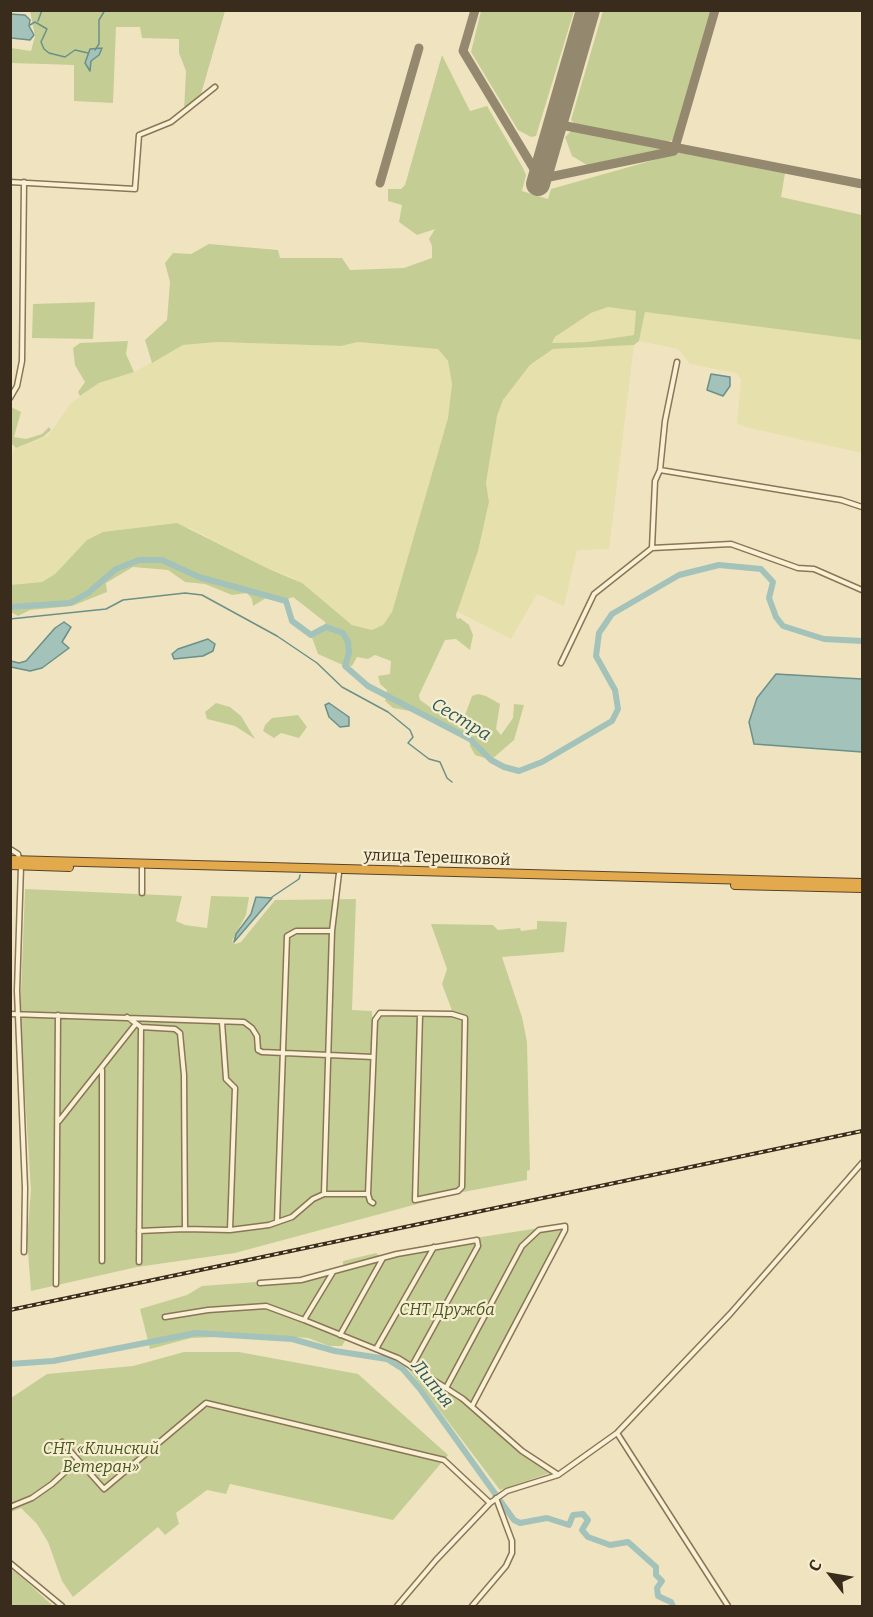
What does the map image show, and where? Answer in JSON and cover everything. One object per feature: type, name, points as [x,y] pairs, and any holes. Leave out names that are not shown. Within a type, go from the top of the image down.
[{"type":"highway","name":"улица Терешковой","points":[[10,860],[20,863],[142,868],[862,888]]},
{"type":"highway","name":"улица Терешковой","points":[[10,865],[20,863],[862,883]]},
{"type":"street","points":[[10,182],[135,189],[139,135],[171,122],[215,87]]},
{"type":"street","points":[[10,398],[17,386],[22,361],[24,182]]},
{"type":"street","points":[[652,548],[655,481],[660,470],[665,421],[676,362]]},
{"type":"street","points":[[660,470],[841,500],[862,507]]},
{"type":"street","points":[[561,663],[594,594],[652,548],[731,544],[798,568],[814,569],[862,590]]},
{"type":"street","points":[[10,849],[18,854],[20,863],[18,1014],[26,1188],[24,1252]]},
{"type":"street","points":[[142,868],[142,893]]},
{"type":"street","points":[[324,1194],[332,931],[339,873]]},
{"type":"street","points":[[277,1222],[287,936],[296,931],[332,931]]},
{"type":"street","points":[[10,1014],[244,1022],[256,1036],[258,1050],[373,1057]]},
{"type":"street","points":[[374,1203],[370,1201],[368,1194],[373,1057],[377,1014],[460,1015],[466,1021],[462,1187],[458,1191],[415,1200],[420,1015]]},
{"type":"street","points":[[56,1284],[58,1015]]},
{"type":"street","points":[[127,1017],[135,1025],[141,1027],[175,1029],[180,1033],[184,1075],[185,1229]]},
{"type":"street","points":[[222,1022],[226,1079],[235,1088],[230,1230]]},
{"type":"street","points":[[58,1121],[102,1070],[135,1025]]},
{"type":"street","points":[[139,1262],[141,1027]]},
{"type":"street","points":[[102,1070],[102,1261]]},
{"type":"street","points":[[397,1606],[436,1560],[496,1498],[507,1491],[558,1475],[617,1433],[730,1314],[862,1163]]},
{"type":"street","points":[[140,1231],[230,1230],[277,1222],[292,1217],[313,1199],[324,1194],[368,1194]]},
{"type":"street","points":[[447,1388],[516,1255],[537,1231],[562,1226],[565,1230],[472,1406]]},
{"type":"street","points":[[260,1282],[297,1281],[383,1258],[475,1240],[478,1246],[412,1367]]},
{"type":"street","points":[[376,1349],[434,1247]]},
{"type":"street","points":[[340,1335],[383,1258]]},
{"type":"street","points":[[304,1320],[333,1272]]},
{"type":"street","points":[[165,1317],[173,1318],[208,1310],[266,1306],[304,1320],[376,1349],[447,1388],[472,1406],[517,1447],[558,1475]]},
{"type":"street","points":[[62,1442],[104,1489],[206,1403],[444,1460],[490,1503]]},
{"type":"street","points":[[617,1433],[728,1606]]},
{"type":"street","points":[[10,1507],[32,1498],[52,1485],[78,1460]]},
{"type":"street","points":[[472,1606],[506,1566],[512,1553],[512,1541],[496,1498]]},
{"type":"street","points":[[10,1563],[62,1606]]},
{"type":"shaded area","points":[[608,307],[636,311],[634,335],[587,342],[552,343],[555,337],[591,313]]},
{"type":"shaded area","points":[[645,312],[862,340],[862,453],[745,427],[737,423],[741,379],[736,373],[690,364],[678,349],[639,341]]},
{"type":"shaded area","points":[[217,342],[341,346],[358,342],[406,345],[438,348],[448,361],[452,384],[448,418],[392,612],[383,625],[373,630],[352,625],[292,577],[269,569],[190,528],[103,532],[87,540],[55,574],[42,582],[11,585],[10,464],[14,449],[48,436],[71,403],[99,383],[134,372],[183,345]]},
{"type":"shaded area","points":[[634,345],[609,549],[577,550],[564,606],[537,594],[511,639],[456,611],[478,551],[489,502],[486,483],[497,416],[503,400],[530,365],[553,349]]},
{"type":"green space","points":[[30,11],[225,11],[201,94],[184,111],[186,71],[179,53],[179,39],[142,38],[140,27],[116,27],[113,103],[74,101],[74,65],[11,63],[11,48],[31,51],[35,36]]},
{"type":"green space","points":[[481,11],[574,11],[536,136],[531,137],[518,130],[471,52]]},
{"type":"green space","points":[[603,11],[710,11],[673,140],[666,142],[576,125],[571,120]]},
{"type":"green space","points":[[442,55],[470,111],[487,106],[526,175],[522,191],[548,199],[551,189],[682,152],[785,173],[781,197],[862,215],[862,340],[645,312],[639,341],[634,345],[553,349],[530,365],[503,400],[497,416],[486,483],[489,502],[478,551],[456,615],[457,619],[460,618],[469,625],[473,635],[470,650],[456,639],[445,640],[419,695],[420,700],[450,721],[459,722],[465,715],[472,696],[478,694],[486,696],[500,704],[496,729],[501,735],[513,718],[514,704],[524,705],[514,740],[491,760],[475,755],[470,746],[470,739],[421,713],[393,708],[385,701],[387,690],[380,684],[378,676],[390,674],[391,661],[375,655],[368,659],[357,657],[352,666],[345,666],[318,654],[311,635],[326,627],[325,622],[293,597],[280,602],[266,598],[253,606],[252,599],[247,593],[232,595],[205,584],[185,582],[168,570],[133,567],[106,583],[107,592],[72,606],[30,610],[18,616],[11,612],[10,585],[42,582],[55,574],[87,540],[103,532],[177,523],[302,583],[352,625],[372,630],[383,625],[392,612],[448,418],[452,384],[448,361],[438,349],[358,342],[341,346],[217,342],[183,345],[152,363],[145,340],[167,320],[170,282],[165,263],[173,253],[191,254],[209,244],[278,250],[280,258],[342,258],[350,270],[404,268],[432,258],[432,246],[429,239],[435,229],[417,235],[399,222],[402,205],[388,201],[388,189],[401,189],[405,185]],"holes":[[[608,307],[636,311],[634,335],[587,342],[552,343],[555,337],[591,313]]]},
{"type":"green space","points":[[571,131],[662,149],[587,165],[572,156],[565,137]]},
{"type":"green space","points":[[95,302],[93,339],[32,338],[33,304]]},
{"type":"green space","points":[[128,341],[126,354],[134,372],[99,383],[80,396],[78,392],[85,382],[75,365],[73,348],[80,343]]},
{"type":"green space","points":[[11,407],[21,412],[14,437],[26,439],[42,434],[49,427],[51,430],[43,437],[16,448],[11,443]]},
{"type":"green space","points":[[216,703],[230,707],[241,716],[255,739],[235,726],[207,719],[205,712]]},
{"type":"green space","points":[[298,715],[307,727],[299,738],[281,733],[274,738],[263,731],[272,718]]},
{"type":"green space","points":[[25,889],[182,896],[176,921],[185,925],[207,928],[211,896],[249,897],[246,915],[232,941],[235,944],[241,942],[275,900],[356,899],[352,1010],[372,1011],[372,1017],[454,1016],[442,984],[447,969],[431,924],[493,925],[498,930],[520,928],[521,931],[537,929],[537,921],[567,922],[564,952],[502,957],[522,1017],[527,1042],[530,1170],[527,1171],[527,1180],[458,1193],[235,1253],[137,1267],[31,1291],[27,1239],[31,1190],[20,1018]]},
{"type":"green space","name":"СНТ Дружба","points":[[565,1224],[568,1230],[474,1405],[512,1440],[556,1471],[500,1490],[406,1366],[395,1358],[346,1339],[342,1346],[329,1346],[308,1338],[268,1335],[191,1338],[150,1349],[140,1309],[187,1295],[202,1286],[296,1279],[343,1266],[343,1261],[376,1253],[380,1256],[417,1247]]},
{"type":"green space","name":"СНТ «Клинский Ветеран»","points":[[184,1352],[239,1352],[358,1374],[448,1455],[393,1520],[230,1484],[226,1494],[207,1490],[176,1513],[179,1524],[165,1535],[158,1527],[73,1597],[62,1581],[48,1542],[37,1524],[21,1508],[11,1512],[11,1398],[47,1374],[133,1366]]},
{"type":"green space","points":[[10,1568],[27,1582],[53,1606],[11,1606]]},
{"type":"water","points":[[10,14],[25,15],[30,20],[29,26],[34,35],[30,40],[11,38]]},
{"type":"water","points":[[102,48],[99,55],[91,61],[90,71],[85,63],[90,49]]},
{"type":"water","points":[[711,374],[730,377],[730,386],[723,396],[707,390]]},
{"type":"water","points":[[64,622],[71,627],[62,642],[69,648],[42,668],[30,671],[11,667],[11,661],[19,663],[26,661],[55,628]]},
{"type":"water","points":[[208,639],[215,644],[213,651],[203,656],[174,659],[172,654],[178,649]]},
{"type":"water","points":[[776,674],[862,679],[862,752],[754,744],[749,722],[757,698]]},
{"type":"water","points":[[329,703],[349,717],[349,726],[340,727],[329,717],[325,705]]},
{"type":"water","points":[[256,897],[272,898],[234,942],[236,934],[251,914]]},
{"type":"waterway","points":[[38,21],[42,10]]},
{"type":"waterway","points":[[95,50],[99,44],[99,20],[105,10]]},
{"type":"waterway","points":[[30,25],[35,22],[47,29],[41,42],[49,53],[65,57],[75,50],[88,53]]},
{"type":"waterway","name":"Сестра","points":[[10,607],[70,603],[88,593],[116,569],[139,560],[162,560],[199,577],[286,601],[292,621],[311,635],[326,627],[343,633],[348,642],[349,653],[345,666],[368,686],[470,739],[491,760],[519,771],[542,762],[612,721],[618,709],[615,690],[596,656],[599,633],[612,614],[679,575],[719,565],[761,569],[773,582],[769,598],[776,617],[783,626],[824,639],[862,641]]},
{"type":"waterway","points":[[10,619],[106,609],[123,600],[185,593],[202,595],[277,636],[317,663],[342,687],[388,712],[410,730],[413,737],[408,743],[429,759],[440,762],[447,778],[452,782]]},
{"type":"waterway","points":[[272,897],[299,879],[300,875]]},
{"type":"waterway","name":"Липня","points":[[10,1364],[53,1361],[196,1333],[292,1339],[335,1351],[387,1359],[403,1369],[420,1389],[514,1520],[520,1523],[547,1518],[569,1525],[573,1515],[583,1514],[588,1520],[582,1530],[588,1537],[610,1545],[628,1542],[656,1567],[656,1575],[662,1581],[657,1588],[658,1596],[671,1602],[673,1606]]},
{"type":"taxiway","points":[[475,10],[463,51],[540,179],[674,151],[715,10]]},
{"type":"taxiway","points":[[380,183],[419,48]]},
{"type":"taxiway","points":[[556,124],[862,184]]},
{"type":"runway","points":[[538,184],[588,10]]},
{"type":"railway","points":[[10,1310],[862,1131]]}]
